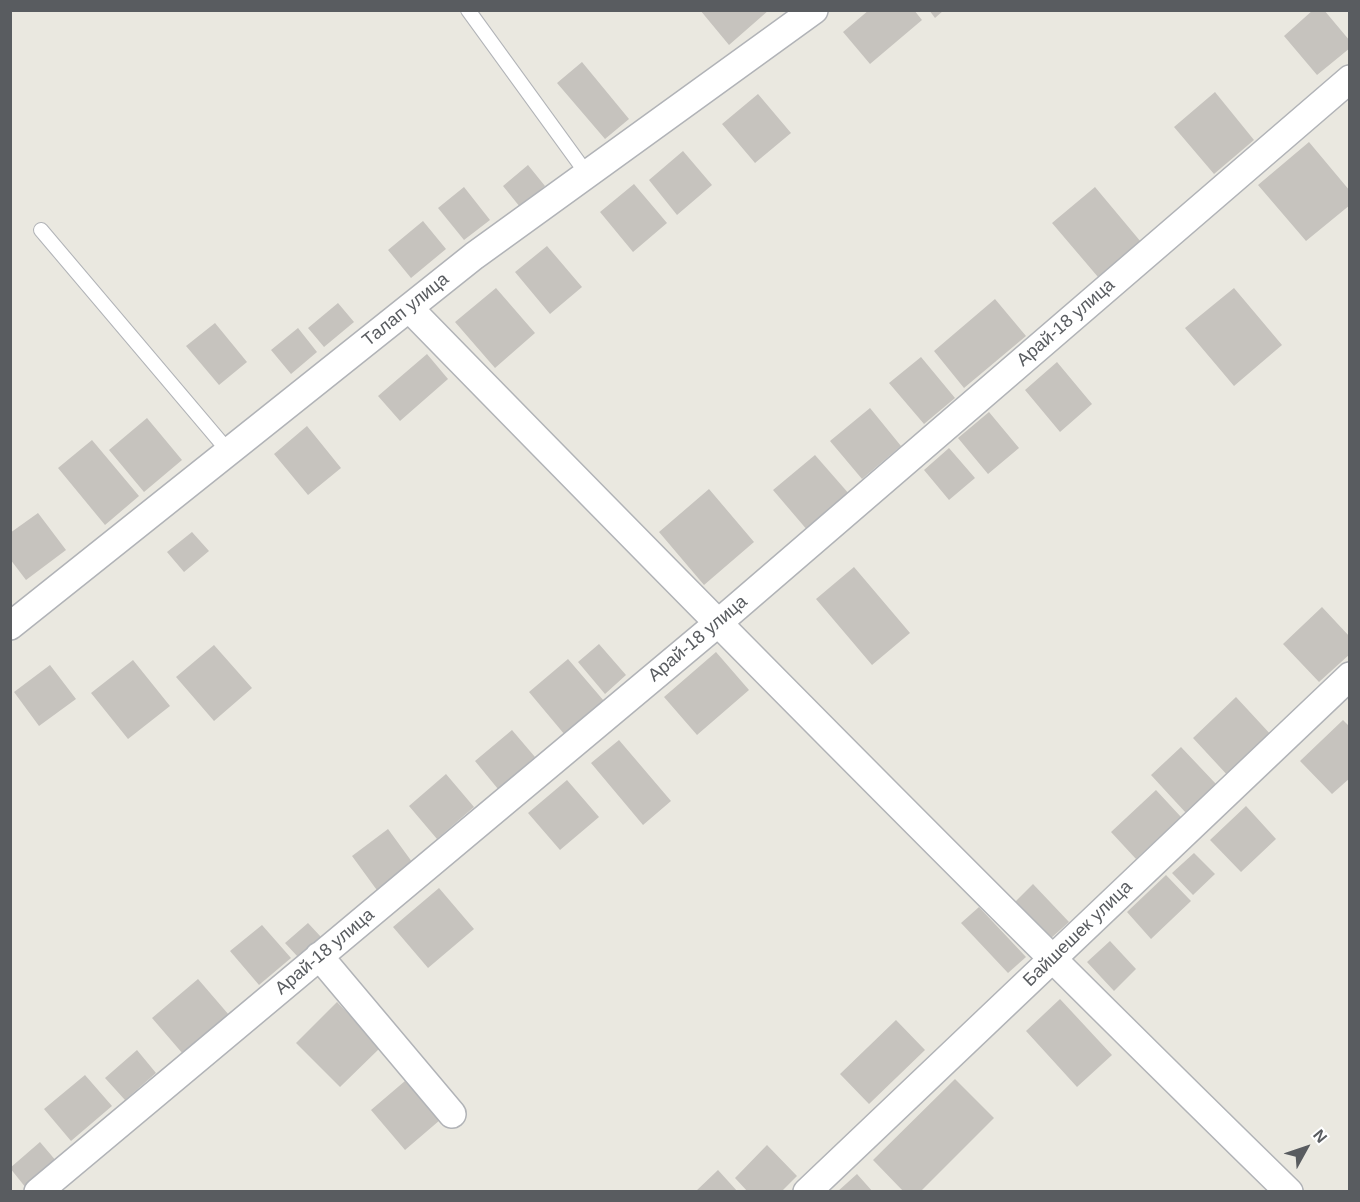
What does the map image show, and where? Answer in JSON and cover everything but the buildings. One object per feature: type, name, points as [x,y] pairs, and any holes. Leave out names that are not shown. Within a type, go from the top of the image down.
[{"type":"street","name":"Талап улица","points":[[10,626],[474,256],[814,10]]},
{"type":"street","name":"Арай-18 улица","points":[[38,1191],[717,624],[1350,79]]},
{"type":"street","points":[[409,308],[717,624],[1051,959],[1289,1191]]},
{"type":"street","name":"Байшешек улица","points":[[807,1191],[1350,676]]},
{"type":"street","points":[[319,956],[452,1114]]},
{"type":"lane","points":[[468,10],[587,174]]},
{"type":"lane","points":[[40,230],[229,452]]}]
